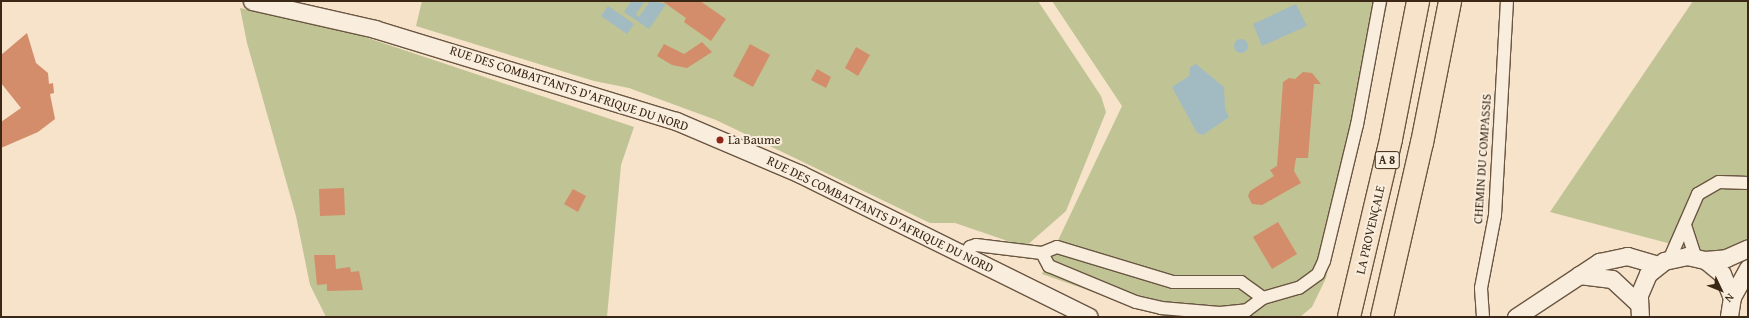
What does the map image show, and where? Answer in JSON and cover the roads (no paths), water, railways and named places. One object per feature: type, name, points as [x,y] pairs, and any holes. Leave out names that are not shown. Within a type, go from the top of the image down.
[{"type":"highway","name":"LA PROVENÇALE","points":[[1349,317],[1391,139],[1418,1]]},
{"type":"highway","name":"A 8","points":[[1382,317],[1422,143],[1450,1]]},
{"type":"main road","name":"RUE DES COMBATTANTS D'AFRIQUE DU NORD","points":[[252,1],[375,29],[676,121],[800,174],[965,257],[1089,317]]},
{"type":"main road","points":[[1516,317],[1599,262],[1618,256],[1664,261],[1726,258],[1748,248]]},
{"type":"main road","points":[[1700,259],[1722,274],[1733,310]]},
{"type":"main road","points":[[1639,313],[1641,285],[1664,261]]},
{"type":"main road","points":[[1733,310],[1748,268]]},
{"type":"main road","points":[[1579,275],[1612,279],[1639,313]]},
{"type":"street","points":[[1042,253],[1049,266],[1136,302],[1161,308],[1220,313],[1247,310],[1264,298],[1299,288],[1318,274],[1324,261],[1358,125],[1380,1]]},
{"type":"street","name":"CHEMIN DU COMPASSIS","points":[[1483,317],[1481,288],[1495,215],[1507,1]]},
{"type":"street","points":[[1664,261],[1685,225],[1693,201],[1704,189],[1719,182],[1748,183]]},
{"type":"street","points":[[1685,225],[1700,259]]},
{"type":"street","points":[[965,257],[970,247],[976,245],[1042,253],[1057,247],[1173,282],[1241,282],[1264,298]]},
{"type":"water","points":[[631,1],[645,1],[636,14],[639,17],[650,1],[666,4],[649,29],[624,12]]},
{"type":"water","points":[[1296,4],[1307,26],[1262,46],[1253,24]]},
{"type":"water","points":[[608,6],[634,24],[627,34],[601,16]]},
{"type":"water","points":[[1238,39],[1244,39],[1248,43],[1248,49],[1244,53],[1238,53],[1234,49],[1234,43]]},
{"type":"water","points":[[1196,64],[1224,87],[1225,109],[1229,117],[1203,135],[1197,133],[1172,87],[1189,76],[1190,67]]},
{"type":"place","name":"La Baume","points":[[720,140]]}]
